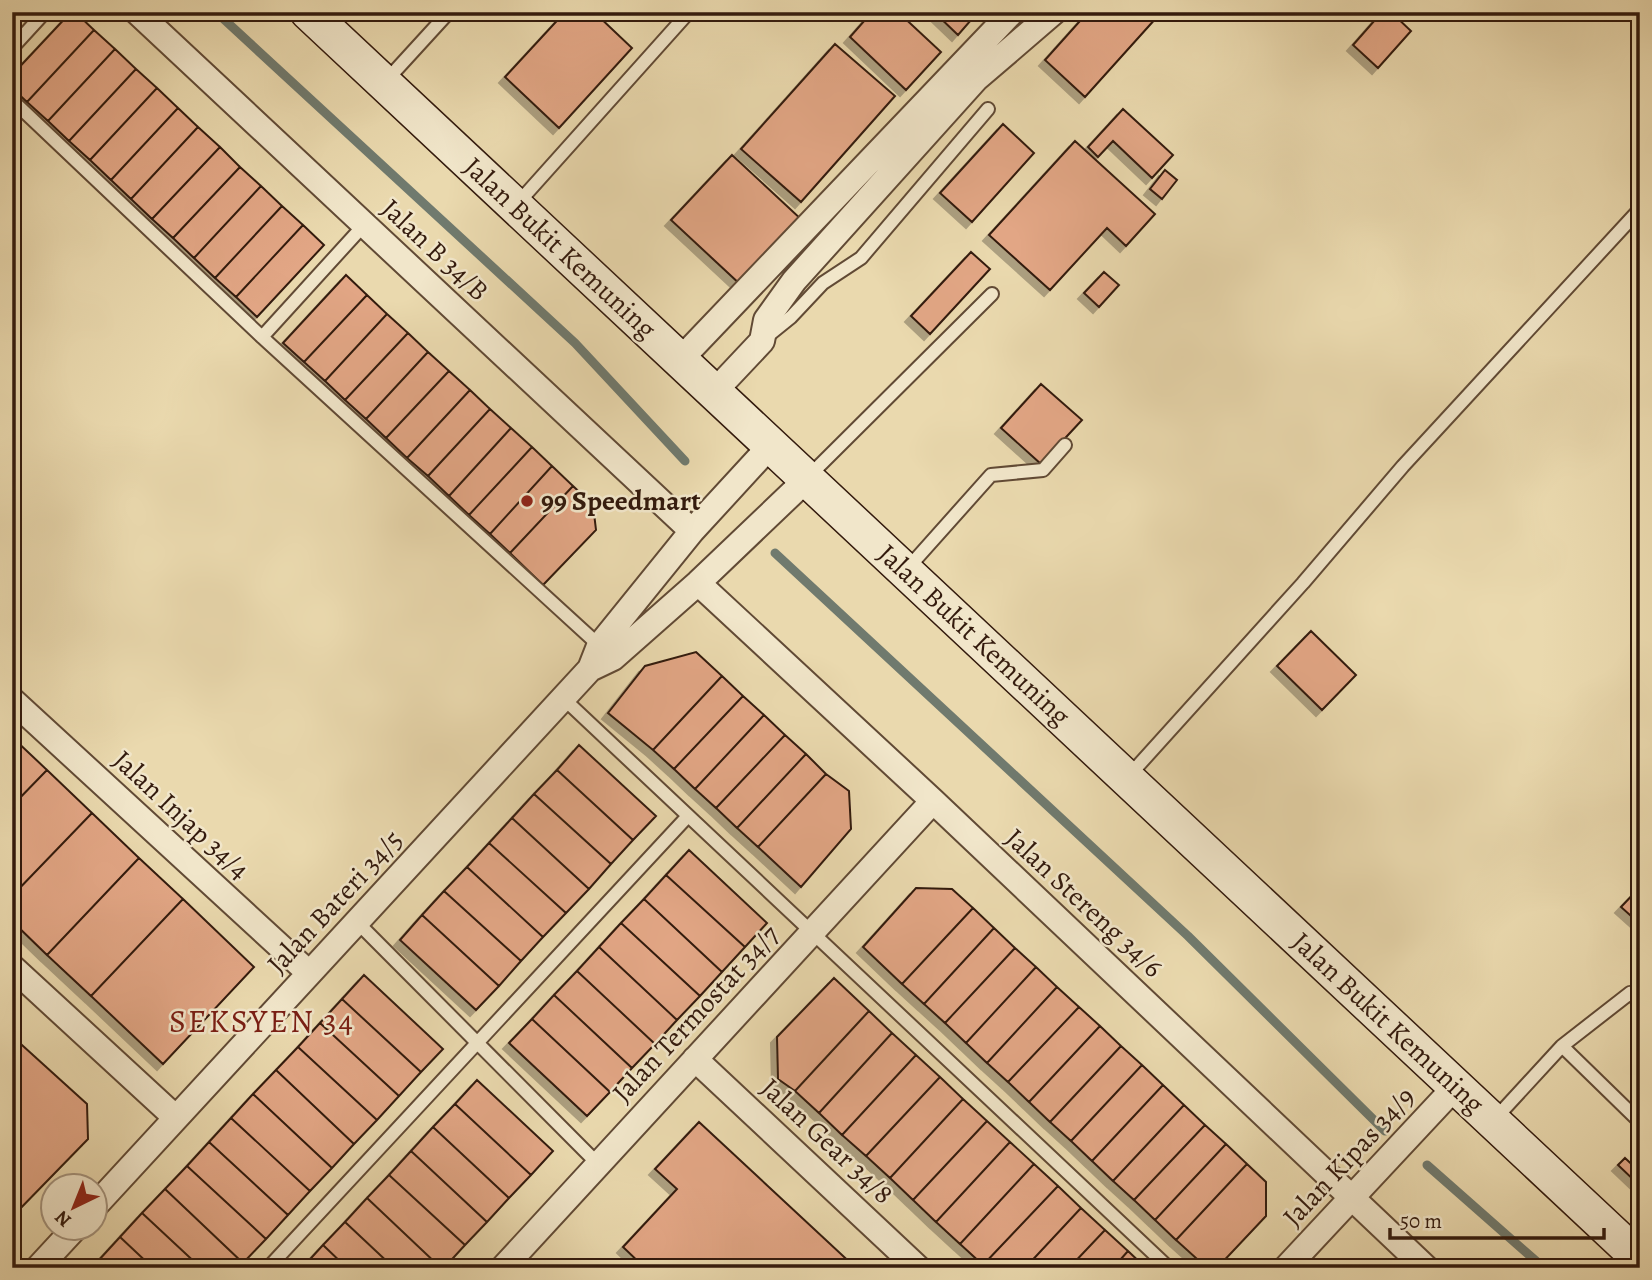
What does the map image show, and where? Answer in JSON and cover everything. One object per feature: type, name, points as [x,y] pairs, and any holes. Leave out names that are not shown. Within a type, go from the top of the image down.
[{"type":"main road","name":"Jalan Bukit Kemuning","points":[[308,12],[1640,1259]]},
{"type":"street","name":"Jalan B 34/B","points":[[137,12],[692,531]]},
{"type":"street","points":[[680,360],[1012,12]]},
{"type":"street","points":[[714,393],[762,341],[766,320],[794,281],[976,79],[1054,12]]},
{"type":"street","points":[[606,652],[692,531],[771,445]]},
{"type":"street","points":[[606,652],[698,583],[807,479]]},
{"type":"street","name":"Jalan Stereng 34/6","points":[[698,583],[933,801],[1426,1268]]},
{"type":"street","name":"Jalan Bateri 34/5","points":[[108,1191],[606,652]]},
{"type":"street","name":"Jalan Injap 34/4","points":[[12,700],[309,973]]},
{"type":"street","name":"Jalan Termostat 34/7","points":[[503,1268],[933,801]]},
{"type":"street","points":[[12,967],[176,1118]]},
{"type":"street","name":"Jalan Gear 34/8","points":[[695,1059],[918,1268]]},
{"type":"street","name":"Jalan Kipas 34/9","points":[[1286,1268],[1456,1086]]},
{"type":"street","points":[[46,1265],[64,1242]]},
{"type":"lane","points":[[12,48],[45,12]]},
{"type":"lane","points":[[384,83],[449,12]]},
{"type":"lane","points":[[516,206],[689,12]]},
{"type":"lane","points":[[12,100],[262,337],[606,652]]},
{"type":"lane","points":[[762,341],[791,317],[823,283],[861,258],[988,109]]},
{"type":"lane","points":[[1126,778],[1303,583],[1403,466],[1640,209]]},
{"type":"lane","points":[[262,337],[364,225]]},
{"type":"lane","points":[[807,479],[992,295]]},
{"type":"lane","points":[[905,571],[991,475],[1043,470],[1065,445]]},
{"type":"lane","points":[[563,698],[1169,1268]]},
{"type":"lane","points":[[268,1268],[688,816]]},
{"type":"lane","points":[[357,922],[598,1164]]},
{"type":"lane","points":[[1493,1121],[1562,1046],[1630,993],[1640,1002]]},
{"type":"lane","points":[[1562,1046],[1640,1122]]},
{"type":"building","points":[[71,12],[75,12],[94,30],[27,102],[12,88],[12,75]]},
{"type":"building","points":[[565,12],[594,12],[632,48],[559,128],[505,77]]},
{"type":"building","points":[[872,12],[898,12],[941,52],[906,90],[850,37]]},
{"type":"building","points":[[934,12],[978,12],[958,35]]},
{"type":"building","points":[[1088,12],[1151,12],[1157,17],[1085,97],[1045,60]]},
{"type":"building","points":[[1382,12],[1391,12],[1411,31],[1378,68],[1353,45]]},
{"type":"building","points":[[94,30],[115,49],[48,121],[27,102]]},
{"type":"building","points":[[835,44],[895,96],[801,202],[741,149]]},
{"type":"building","points":[[115,49],[136,69],[69,141],[48,121]]},
{"type":"building","points":[[136,69],[157,88],[90,160],[69,141]]},
{"type":"building","points":[[157,88],[178,108],[111,180],[90,160]]},
{"type":"building","points":[[178,108],[198,127],[131,199],[111,180]]},
{"type":"building","points":[[1123,109],[1173,155],[1152,178],[1113,141],[1098,157],[1088,147]]},
{"type":"building","points":[[1003,124],[1034,153],[972,222],[940,193]]},
{"type":"building","points":[[198,127],[220,147],[152,219],[131,199]]},
{"type":"building","points":[[1075,141],[1155,214],[1126,246],[1107,228],[1050,290],[989,235]]},
{"type":"building","points":[[220,147],[240,167],[173,238],[152,219]]},
{"type":"building","points":[[732,155],[803,221],[742,286],[671,220]]},
{"type":"building","points":[[240,167],[261,186],[194,258],[173,238]]},
{"type":"building","points":[[1165,170],[1177,180],[1162,199],[1150,189]]},
{"type":"building","points":[[261,186],[282,206],[215,278],[194,258]]},
{"type":"building","points":[[282,206],[303,225],[236,297],[215,278]]},
{"type":"building","points":[[303,225],[324,245],[257,317],[236,297]]},
{"type":"building","points":[[971,252],[990,269],[930,334],[911,316]]},
{"type":"building","points":[[1104,272],[1119,285],[1099,307],[1084,293]]},
{"type":"building","points":[[346,275],[367,295],[304,362],[283,343]]},
{"type":"building","points":[[367,295],[387,314],[325,381],[304,362]]},
{"type":"building","points":[[387,314],[408,333],[345,400],[325,381]]},
{"type":"building","points":[[408,333],[428,352],[366,419],[345,400]]},
{"type":"building","points":[[428,352],[449,371],[386,438],[366,419]]},
{"type":"building","points":[[449,371],[470,390],[407,458],[386,438]]},
{"type":"building","points":[[1041,384],[1082,420],[1041,464],[1001,428]]},
{"type":"building","points":[[470,390],[490,409],[428,476],[407,458]]},
{"type":"building","points":[[490,409],[511,428],[449,496],[428,476]]},
{"type":"building","points":[[511,428],[532,447],[469,515],[449,496]]},
{"type":"building","points":[[532,447],[552,466],[490,534],[469,515]]},
{"type":"building","points":[[552,466],[573,486],[510,553],[490,534]]},
{"type":"building","points":[[573,486],[593,505],[596,530],[543,585],[510,553]]},
{"type":"building","points":[[1311,631],[1356,675],[1322,710],[1277,666]]},
{"type":"building","points":[[696,652],[722,676],[653,750],[608,713],[645,666]]},
{"type":"building","points":[[722,676],[743,696],[674,769],[653,750]]},
{"type":"building","points":[[743,696],[764,715],[695,789],[674,769]]},
{"type":"building","points":[[764,715],[785,735],[716,808],[695,789]]},
{"type":"building","points":[[785,735],[806,754],[737,828],[716,808]]},
{"type":"building","points":[[12,737],[47,770],[12,806]]},
{"type":"building","points":[[579,745],[656,816],[633,840],[557,770]]},
{"type":"building","points":[[806,754],[826,774],[758,847],[737,828]]},
{"type":"building","points":[[47,770],[92,813],[12,896],[12,806]]},
{"type":"building","points":[[557,770],[633,840],[611,864],[534,794]]},
{"type":"building","points":[[826,774],[849,791],[851,829],[801,887],[758,847]]},
{"type":"building","points":[[534,794],[611,864],[589,889],[512,818]]},
{"type":"building","points":[[92,813],[139,858],[47,955],[12,921],[12,896]]},
{"type":"building","points":[[512,818],[589,889],[566,913],[489,843]]},
{"type":"building","points":[[489,843],[566,913],[543,937],[467,867]]},
{"type":"building","points":[[689,850],[767,923],[745,947],[666,875]]},
{"type":"building","points":[[139,858],[183,899],[91,996],[47,955]]},
{"type":"building","points":[[467,867],[543,937],[521,961],[444,891]]},
{"type":"building","points":[[666,875],[745,947],[722,972],[644,899]]},
{"type":"building","points":[[1640,887],[1640,924],[1621,907]]},
{"type":"building","points":[[916,888],[952,889],[973,908],[902,984],[863,947]]},
{"type":"building","points":[[444,891],[521,961],[499,986],[422,915]]},
{"type":"building","points":[[183,899],[254,967],[163,1064],[91,996]]},
{"type":"building","points":[[644,899],[722,972],[700,996],[621,923]]},
{"type":"building","points":[[973,908],[994,928],[924,1004],[902,984]]},
{"type":"building","points":[[422,915],[499,986],[476,1010],[400,940]]},
{"type":"building","points":[[621,923],[700,996],[677,1020],[599,947]]},
{"type":"building","points":[[994,928],[1015,948],[945,1023],[924,1004]]},
{"type":"building","points":[[599,947],[677,1020],[655,1044],[577,971]]},
{"type":"building","points":[[1015,948],[1036,967],[966,1043],[945,1023]]},
{"type":"building","points":[[1036,967],[1057,987],[987,1063],[966,1043]]},
{"type":"building","points":[[577,971],[655,1044],[632,1068],[554,995]]},
{"type":"building","points":[[364,975],[443,1049],[421,1072],[342,999]]},
{"type":"building","points":[[834,978],[869,1011],[795,1091],[778,1079],[777,1037]]},
{"type":"building","points":[[1057,987],[1079,1007],[1008,1082],[987,1063]]},
{"type":"building","points":[[554,995],[632,1068],[610,1092],[532,1019]]},
{"type":"building","points":[[342,999],[421,1072],[399,1096],[320,1023]]},
{"type":"building","points":[[1079,1007],[1100,1026],[1029,1102],[1008,1082]]},
{"type":"building","points":[[869,1011],[892,1033],[819,1113],[795,1091]]},
{"type":"building","points":[[532,1019],[610,1092],[587,1116],[509,1043]]},
{"type":"building","points":[[320,1023],[399,1096],[377,1120],[298,1047]]},
{"type":"building","points":[[1100,1026],[1121,1046],[1050,1122],[1029,1102]]},
{"type":"building","points":[[892,1033],[916,1055],[842,1135],[819,1113]]},
{"type":"building","points":[[12,1036],[87,1104],[88,1139],[56,1172],[38,1172],[38,1190],[12,1217]]},
{"type":"building","points":[[1121,1046],[1142,1065],[1071,1141],[1050,1122]]},
{"type":"building","points":[[298,1047],[377,1120],[354,1144],[276,1070]]},
{"type":"building","points":[[916,1055],[940,1077],[866,1156],[842,1135]]},
{"type":"building","points":[[1142,1065],[1163,1085],[1092,1161],[1071,1141]]},
{"type":"building","points":[[276,1070],[354,1144],[332,1168],[253,1094]]},
{"type":"building","points":[[940,1077],[963,1099],[890,1178],[866,1156]]},
{"type":"building","points":[[477,1080],[553,1151],[531,1175],[455,1104]]},
{"type":"building","points":[[1163,1085],[1184,1105],[1113,1181],[1092,1161]]},
{"type":"building","points":[[253,1094],[332,1168],[310,1191],[231,1118]]},
{"type":"building","points":[[963,1099],[987,1121],[913,1200],[890,1178]]},
{"type":"building","points":[[455,1104],[531,1175],[509,1198],[433,1127]]},
{"type":"building","points":[[1184,1105],[1205,1125],[1134,1200],[1113,1181]]},
{"type":"building","points":[[231,1118],[310,1191],[288,1215],[209,1142]]},
{"type":"building","points":[[987,1121],[1010,1142],[936,1222],[913,1200]]},
{"type":"building","points":[[699,1122],[856,1268],[645,1268],[623,1247],[677,1189],[655,1169]]},
{"type":"building","points":[[1205,1125],[1226,1144],[1155,1220],[1134,1200]]},
{"type":"building","points":[[433,1127],[509,1198],[487,1222],[411,1151]]},
{"type":"building","points":[[209,1142],[288,1215],[266,1239],[187,1166]]},
{"type":"building","points":[[1010,1142],[1034,1164],[960,1244],[936,1222]]},
{"type":"building","points":[[1226,1144],[1247,1164],[1176,1240],[1155,1220]]},
{"type":"building","points":[[411,1151],[487,1222],[465,1245],[389,1175]]},
{"type":"building","points":[[1625,1158],[1640,1172],[1640,1186],[1618,1165]]},
{"type":"building","points":[[1034,1164],[1058,1186],[983,1265],[960,1244]]},
{"type":"building","points":[[1247,1164],[1266,1182],[1266,1216],[1217,1268],[1207,1268],[1176,1240]]},
{"type":"building","points":[[187,1166],[266,1239],[243,1263],[165,1189]]},
{"type":"building","points":[[389,1175],[465,1245],[444,1268],[367,1198]]},
{"type":"building","points":[[1058,1186],[1081,1208],[1025,1268],[986,1268],[983,1265]]},
{"type":"building","points":[[165,1189],[243,1263],[239,1268],[201,1268],[142,1213]]},
{"type":"building","points":[[367,1198],[441,1268],[394,1268],[345,1222]]},
{"type":"building","points":[[1081,1208],[1105,1230],[1069,1268],[1025,1268]]},
{"type":"building","points":[[142,1213],[201,1268],[153,1268],[120,1237]]},
{"type":"building","points":[[345,1222],[394,1268],[347,1268],[323,1245]]},
{"type":"building","points":[[1105,1230],[1128,1251],[1113,1268],[1069,1268]]},
{"type":"building","points":[[120,1237],[153,1268],[106,1268],[98,1261]]},
{"type":"building","points":[[323,1245],[347,1268],[302,1268]]},
{"type":"building","points":[[1128,1251],[1146,1268],[1113,1268]]},
{"type":"waterway","points":[[216,12],[575,343],[685,461]]},
{"type":"waterway","points":[[775,553],[1188,936],[1385,1131]]},
{"type":"waterway","points":[[1427,1165],[1544,1268]]},
{"type":"place","name":"99 Speedmart","points":[[527,501]]},
{"type":"district","name":"SEKSYEN 34","points":[[262,1021]]}]
